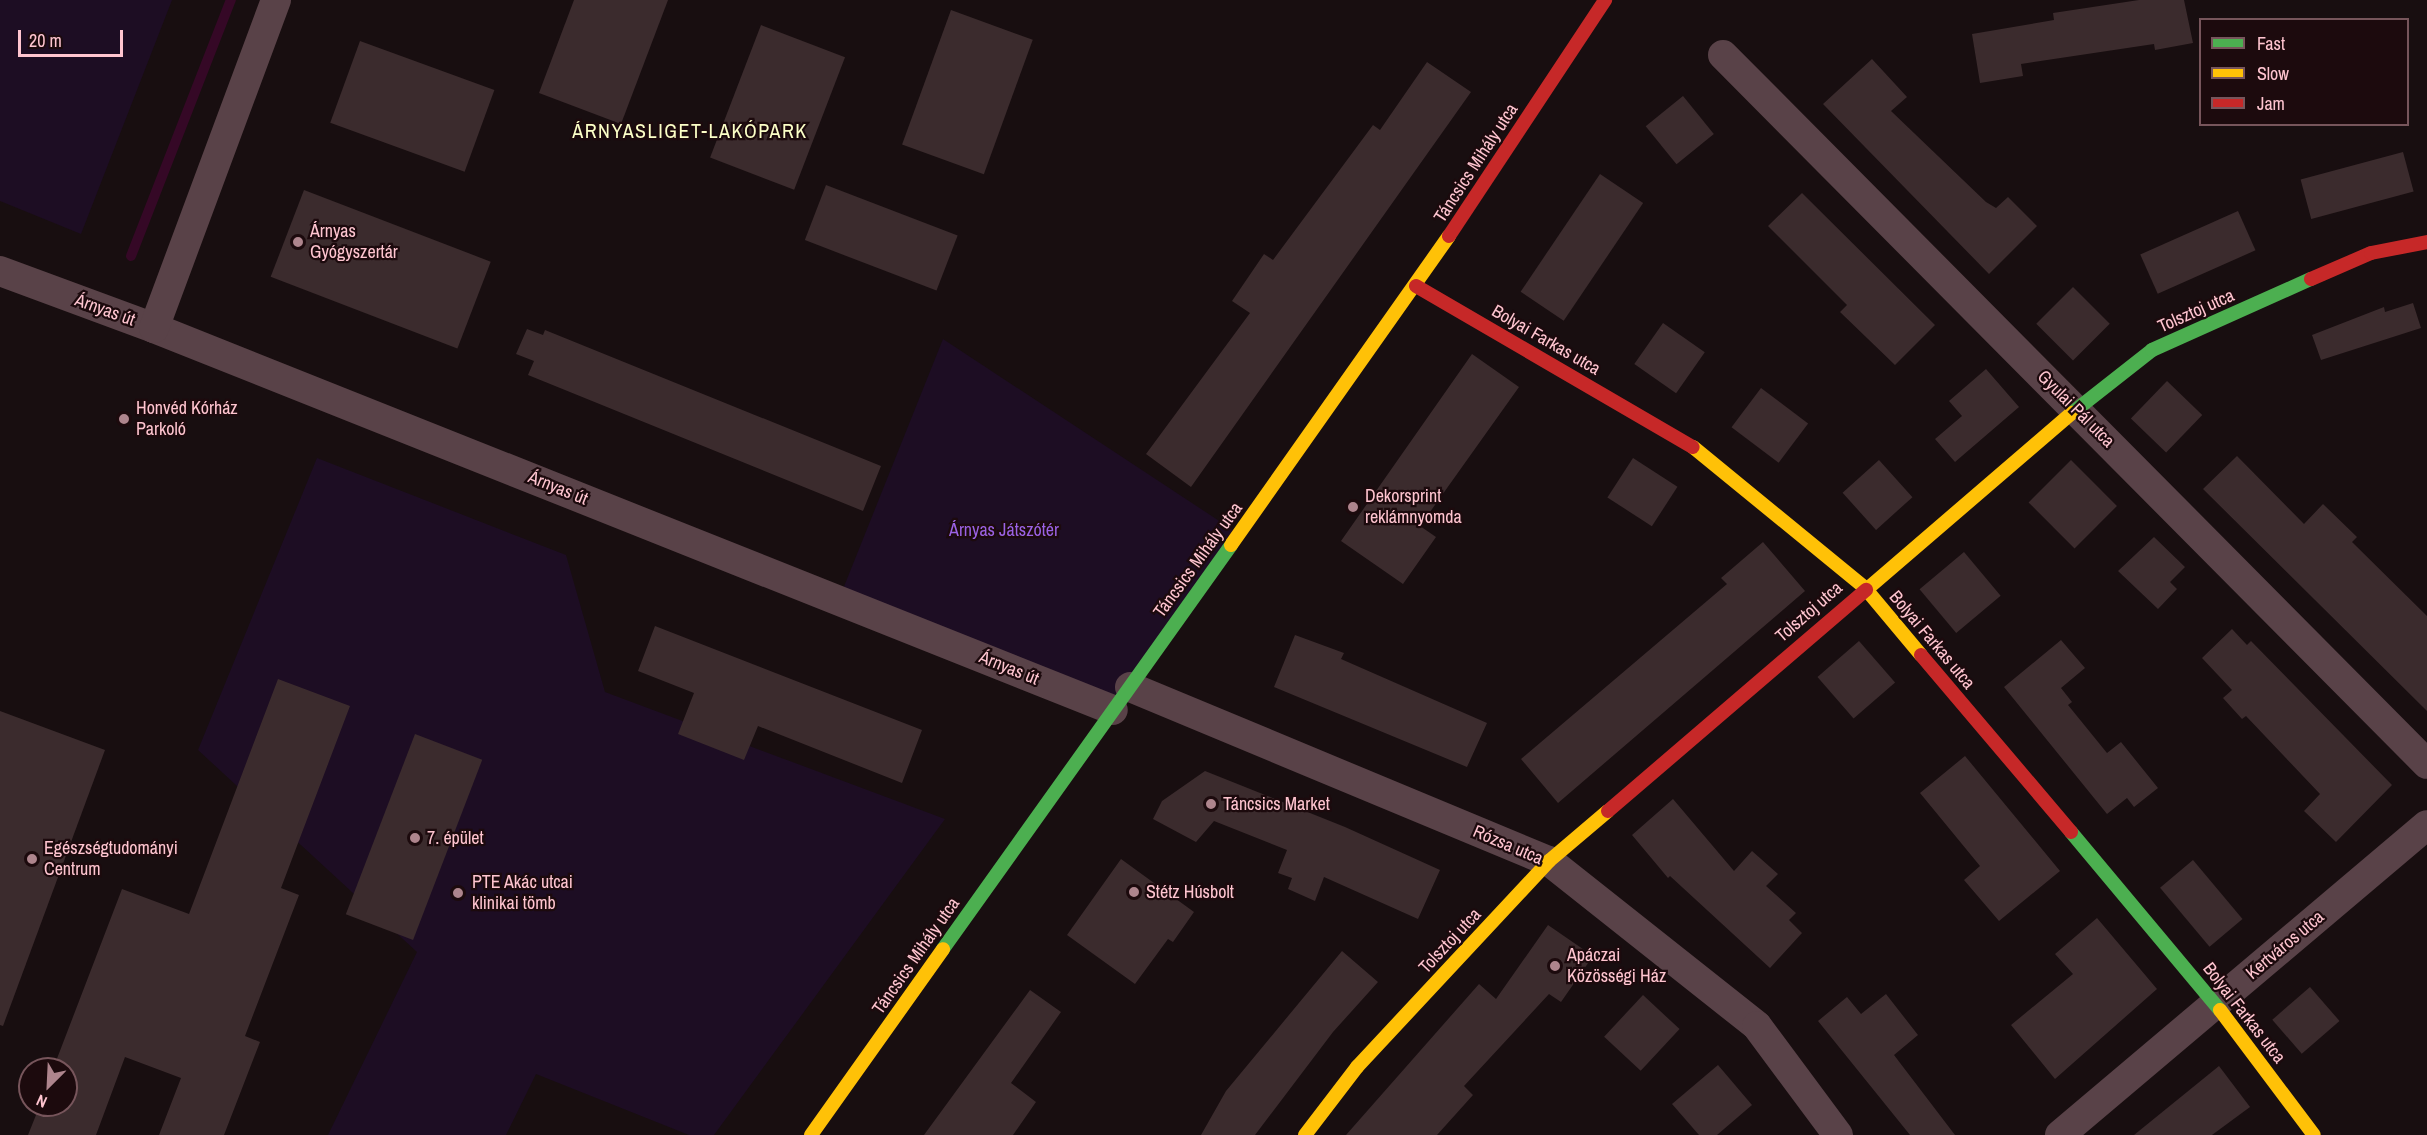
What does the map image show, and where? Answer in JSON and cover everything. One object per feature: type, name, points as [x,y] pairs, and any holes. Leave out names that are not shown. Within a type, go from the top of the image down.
[{"type":"street","points":[[154,328],[276,0]]},
{"type":"street","name":"Táncsics Mihály utca","points":[[811,1135],[1416,286],[1607,0]]},
{"type":"street","name":"Gyulai Pál utca","points":[[1723,55],[2427,764]]},
{"type":"street","name":"Tolsztoj utca","points":[[1305,1135],[1357,1066],[1549,861],[2076,409],[2152,350],[2371,254],[2427,242]]},
{"type":"street","name":"Árnyas út","points":[[0,271],[154,328],[800,594],[1122,699]]},
{"type":"street","name":"Bolyai Farkas utca","points":[[1416,286],[1691,445],[1865,588],[2215,1003],[2314,1135]]},
{"type":"street","name":"Rózsa utca","points":[[1122,699],[1549,861],[1757,1026],[1838,1135]]},
{"type":"street","name":"Kertváros utca","points":[[2060,1135],[2427,825]]},
{"type":"green space","points":[[0,0],[172,0],[81,234],[0,201]]},
{"type":"green space","name":"Árnyas Játszótér","points":[[943,339],[1239,534],[1113,710],[839,599]]},
{"type":"green space","points":[[317,458],[566,555],[605,692],[945,819],[714,1135],[689,1135],[536,1074],[506,1135],[328,1135],[417,952],[198,750]]},
{"type":"building","points":[[574,0],[668,0],[621,124],[539,93]]},
{"type":"building","points":[[2139,0],[2184,0],[2193,43],[2155,50],[2154,44],[2021,64],[2023,76],[1980,83],[1972,34],[2054,20],[2053,13]]},
{"type":"building","points":[[951,10],[1033,40],[984,174],[902,144]]},
{"type":"building","points":[[761,25],[845,57],[794,190],[710,158]]},
{"type":"building","points":[[360,41],[494,90],[465,172],[330,123]]},
{"type":"building","points":[[1872,59],[1907,97],[1891,111],[1986,202],[1996,208],[2008,197],[2037,226],[1989,274],[1823,104]]},
{"type":"building","points":[[1427,62],[1471,92],[1191,487],[1146,454],[1250,313],[1232,301],[1264,254],[1273,260],[1373,125],[1380,130]]},
{"type":"building","points":[[1683,96],[1714,134],[1677,164],[1646,126]]},
{"type":"building","points":[[2403,152],[2414,192],[2311,219],[2301,179]]},
{"type":"building","points":[[1600,174],[1643,203],[1564,321],[1521,292]]},
{"type":"building","points":[[826,185],[958,236],[936,291],[805,240]]},
{"type":"building","points":[[304,190],[491,262],[457,348],[271,277]]},
{"type":"building","points":[[1802,193],[1935,325],[1895,365],[1840,312],[1847,305],[1768,226]]},
{"type":"building","points":[[2238,211],[2255,250],[2158,294],[2140,255]]},
{"type":"building","points":[[2073,287],[2110,324],[2073,361],[2036,324]]},
{"type":"building","points":[[2413,303],[2421,328],[2321,360],[2312,335],[2384,307],[2385,312]]},
{"type":"building","points":[[1663,323],[1705,352],[1676,393],[1634,364]]},
{"type":"building","points":[[527,329],[543,335],[545,330],[881,466],[863,511],[528,375],[534,361],[516,354]]},
{"type":"building","points":[[1472,354],[1519,387],[1420,526],[1436,537],[1403,584],[1341,541]]},
{"type":"building","points":[[1986,369],[2019,407],[1955,462],[1935,439],[1962,416],[1949,401]]},
{"type":"building","points":[[2167,381],[2202,415],[2166,452],[2131,418]]},
{"type":"building","points":[[1761,388],[1808,424],[1779,463],[1732,427]]},
{"type":"building","points":[[2237,456],[2304,524],[2323,504],[2357,537],[2352,542],[2427,616],[2427,711],[2203,489]]},
{"type":"building","points":[[1633,458],[1677,487],[1652,526],[1607,497]]},
{"type":"building","points":[[1879,460],[1912,497],[1876,530],[1843,493]]},
{"type":"building","points":[[2071,460],[2117,506],[2075,548],[2029,502]]},
{"type":"building","points":[[2154,537],[2185,567],[2170,582],[2177,589],[2158,609],[2118,571]]},
{"type":"building","points":[[1763,542],[1805,591],[1558,803],[1521,759],[1727,584],[1721,578]]},
{"type":"building","points":[[1964,552],[2001,596],[1956,633],[1920,589]]},
{"type":"building","points":[[655,626],[922,730],[902,783],[758,726],[744,760],[678,734],[694,693],[638,671]]},
{"type":"building","points":[[2232,629],[2247,645],[2251,641],[2392,785],[2336,842],[2304,811],[2320,794],[2246,716],[2242,719],[2223,698],[2232,690],[2202,658]]},
{"type":"building","points":[[1295,635],[1344,653],[1341,659],[1487,723],[1467,767],[1274,687]]},
{"type":"building","points":[[2061,640],[2085,668],[2061,688],[2072,702],[2068,705],[2107,753],[2121,742],[2158,788],[2134,807],[2127,798],[2107,814],[2004,687]]},
{"type":"building","points":[[1859,641],[1895,683],[1854,719],[1817,677]]},
{"type":"building","points":[[278,679],[350,706],[281,888],[299,895],[245,1036],[260,1042],[224,1135],[159,1135],[181,1078],[125,1057],[96,1135],[28,1135],[35,1117],[78,1117],[78,1057],[58,1057],[122,889],[189,914]]},
{"type":"building","name":"Egészségtudományi Centrum","points":[[0,711],[105,750],[3,1026],[0,1025]]},
{"type":"building","name":"7. épület","points":[[415,734],[482,760],[413,940],[346,914]]},
{"type":"building","points":[[1965,756],[2060,871],[1999,921],[1964,880],[1980,866],[1920,793]]},
{"type":"building","points":[[1205,771],[1345,827],[1440,870],[1418,919],[1324,877],[1315,901],[1288,889],[1292,878],[1278,873],[1287,850],[1214,821],[1196,842],[1153,819],[1162,801]]},
{"type":"building","points":[[1673,799],[1734,871],[1752,851],[1778,874],[1766,886],[1796,913],[1789,920],[1802,933],[1770,968],[1670,876],[1668,878],[1632,835]]},
{"type":"building","points":[[1121,859],[1194,912],[1173,942],[1168,939],[1135,984],[1067,935]]},
{"type":"building","points":[[2193,860],[2242,919],[2210,947],[2160,888]]},
{"type":"building","points":[[2097,918],[2157,989],[2055,1079],[2011,1025],[2073,974],[2055,954]]},
{"type":"building","points":[[1548,925],[1593,956],[1561,1002],[1549,994],[1464,1086],[1473,1095],[1437,1135],[1346,1135],[1479,984],[1496,999]]},
{"type":"building","points":[[1342,951],[1378,982],[1333,1032],[1255,1135],[1201,1135],[1226,1091]]},
{"type":"building","points":[[2310,987],[2340,1021],[2302,1054],[2272,1020]]},
{"type":"building","points":[[1030,990],[1061,1012],[1011,1083],[1036,1102],[1013,1135],[924,1135]]},
{"type":"building","points":[[1886,994],[1918,1035],[1894,1055],[1955,1135],[1910,1135],[1818,1021],[1847,997],[1861,1014]]},
{"type":"building","points":[[1643,995],[1680,1029],[1641,1071],[1604,1037]]},
{"type":"building","points":[[1718,1065],[1752,1105],[1717,1135],[1699,1135],[1672,1104]]},
{"type":"building","points":[[2219,1066],[2250,1107],[2212,1135],[2134,1135]]},
{"type":"waterway","points":[[131,256],[231,0]]},
{"type":"traffic: fast","points":[[2072,413],[2152,350],[2311,279]]},
{"type":"traffic: fast","points":[[943,949],[1231,545]]},
{"type":"traffic: fast","points":[[2071,832],[2220,1010]]},
{"type":"traffic: slow","points":[[1231,545],[1449,236]]},
{"type":"traffic: slow","points":[[1866,590],[2072,413]]},
{"type":"traffic: slow","points":[[1693,447],[1865,588],[1921,655]]},
{"type":"traffic: slow","points":[[1305,1135],[1357,1067],[1549,861],[1608,811]]},
{"type":"traffic: slow","points":[[811,1135],[943,949]]},
{"type":"traffic: slow","points":[[2220,1010],[2314,1135]]},
{"type":"traffic: jam","points":[[1449,236],[1605,0]]},
{"type":"traffic: jam","points":[[2311,279],[2371,253],[2427,242]]},
{"type":"traffic: jam","points":[[1416,286],[1693,447]]},
{"type":"traffic: jam","points":[[1608,811],[1866,590]]},
{"type":"traffic: jam","points":[[1921,655],[2071,832]]},
{"type":"place","name":"Árnyas Gyógyszertár","points":[[298,242]]},
{"type":"place","name":"Honvéd Kórház Parkoló","points":[[124,419]]},
{"type":"place","name":"Dekorsprint reklámnyomda","points":[[1353,507]]},
{"type":"place","name":"Táncsics Market","points":[[1211,804]]},
{"type":"place","name":"7. épület","points":[[415,838]]},
{"type":"place","name":"Egészségtudományi Centrum","points":[[32,859]]},
{"type":"place","name":"Stétz Húsbolt","points":[[1134,892]]},
{"type":"place","name":"PTE Akác utcai klinikai tömb","points":[[458,893]]},
{"type":"place","name":"Apáczai Közösségi Ház","points":[[1555,966]]},
{"type":"district","name":"ÁRNYASLIGET-LAKÓPARK","points":[[690,130]]}]
